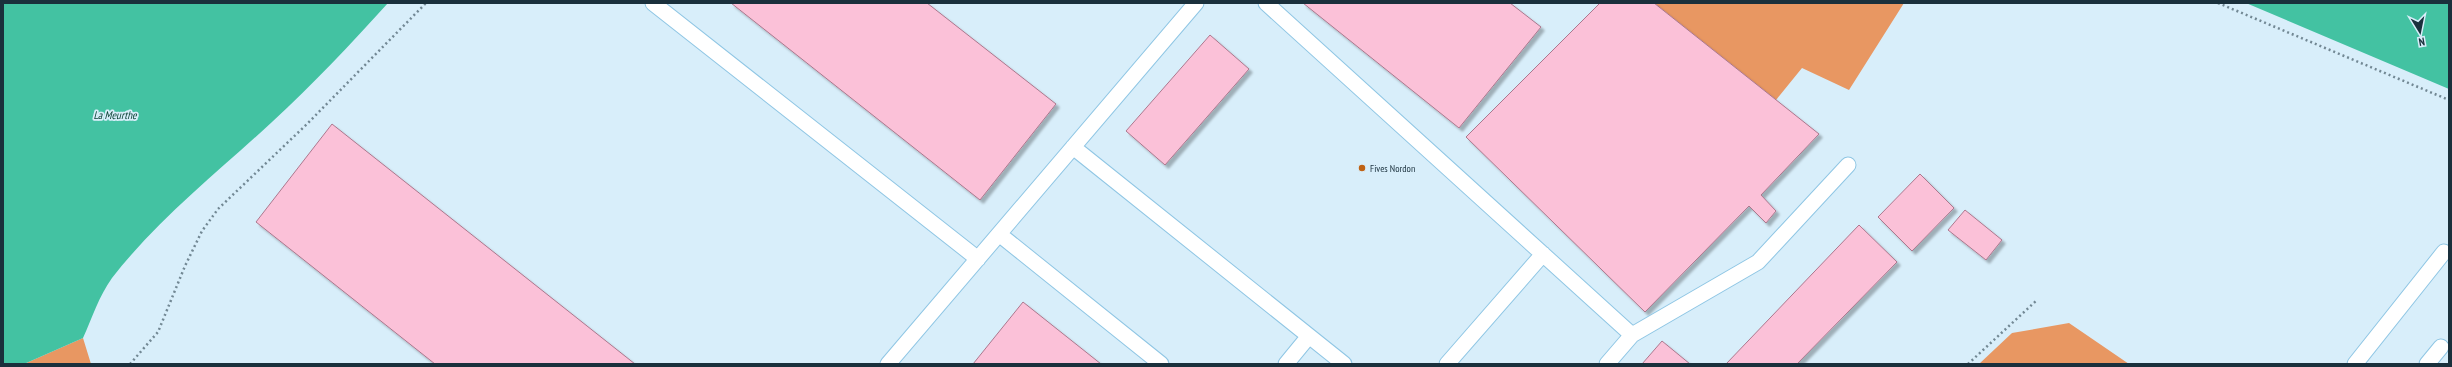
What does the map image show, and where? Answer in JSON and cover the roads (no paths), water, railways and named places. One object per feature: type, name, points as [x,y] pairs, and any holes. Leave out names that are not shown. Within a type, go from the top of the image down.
[{"type":"lane","points":[[653,3],[978,259]]},
{"type":"lane","points":[[888,364],[1196,3]]},
{"type":"lane","points":[[1266,3],[1632,335]]},
{"type":"lane","points":[[1073,147],[1344,364]]},
{"type":"lane","points":[[1607,364],[1632,335],[1758,262],[1848,165]]},
{"type":"lane","points":[[999,234],[1161,364]]},
{"type":"lane","points":[[2355,364],[2444,252]]},
{"type":"lane","points":[[1447,364],[1543,254]]},
{"type":"lane","points":[[1286,364],[1309,336]]},
{"type":"lane","points":[[2426,364],[2441,347]]},
{"type":"water","name":"La Meurthe","points":[[3,3],[388,3],[346,49],[302,93],[148,236],[107,285],[83,338],[24,364],[3,364]]},
{"type":"water","points":[[2246,3],[2449,3],[2449,89]]},
{"type":"place","name":"Fives Nordon","points":[[1362,168]]}]
